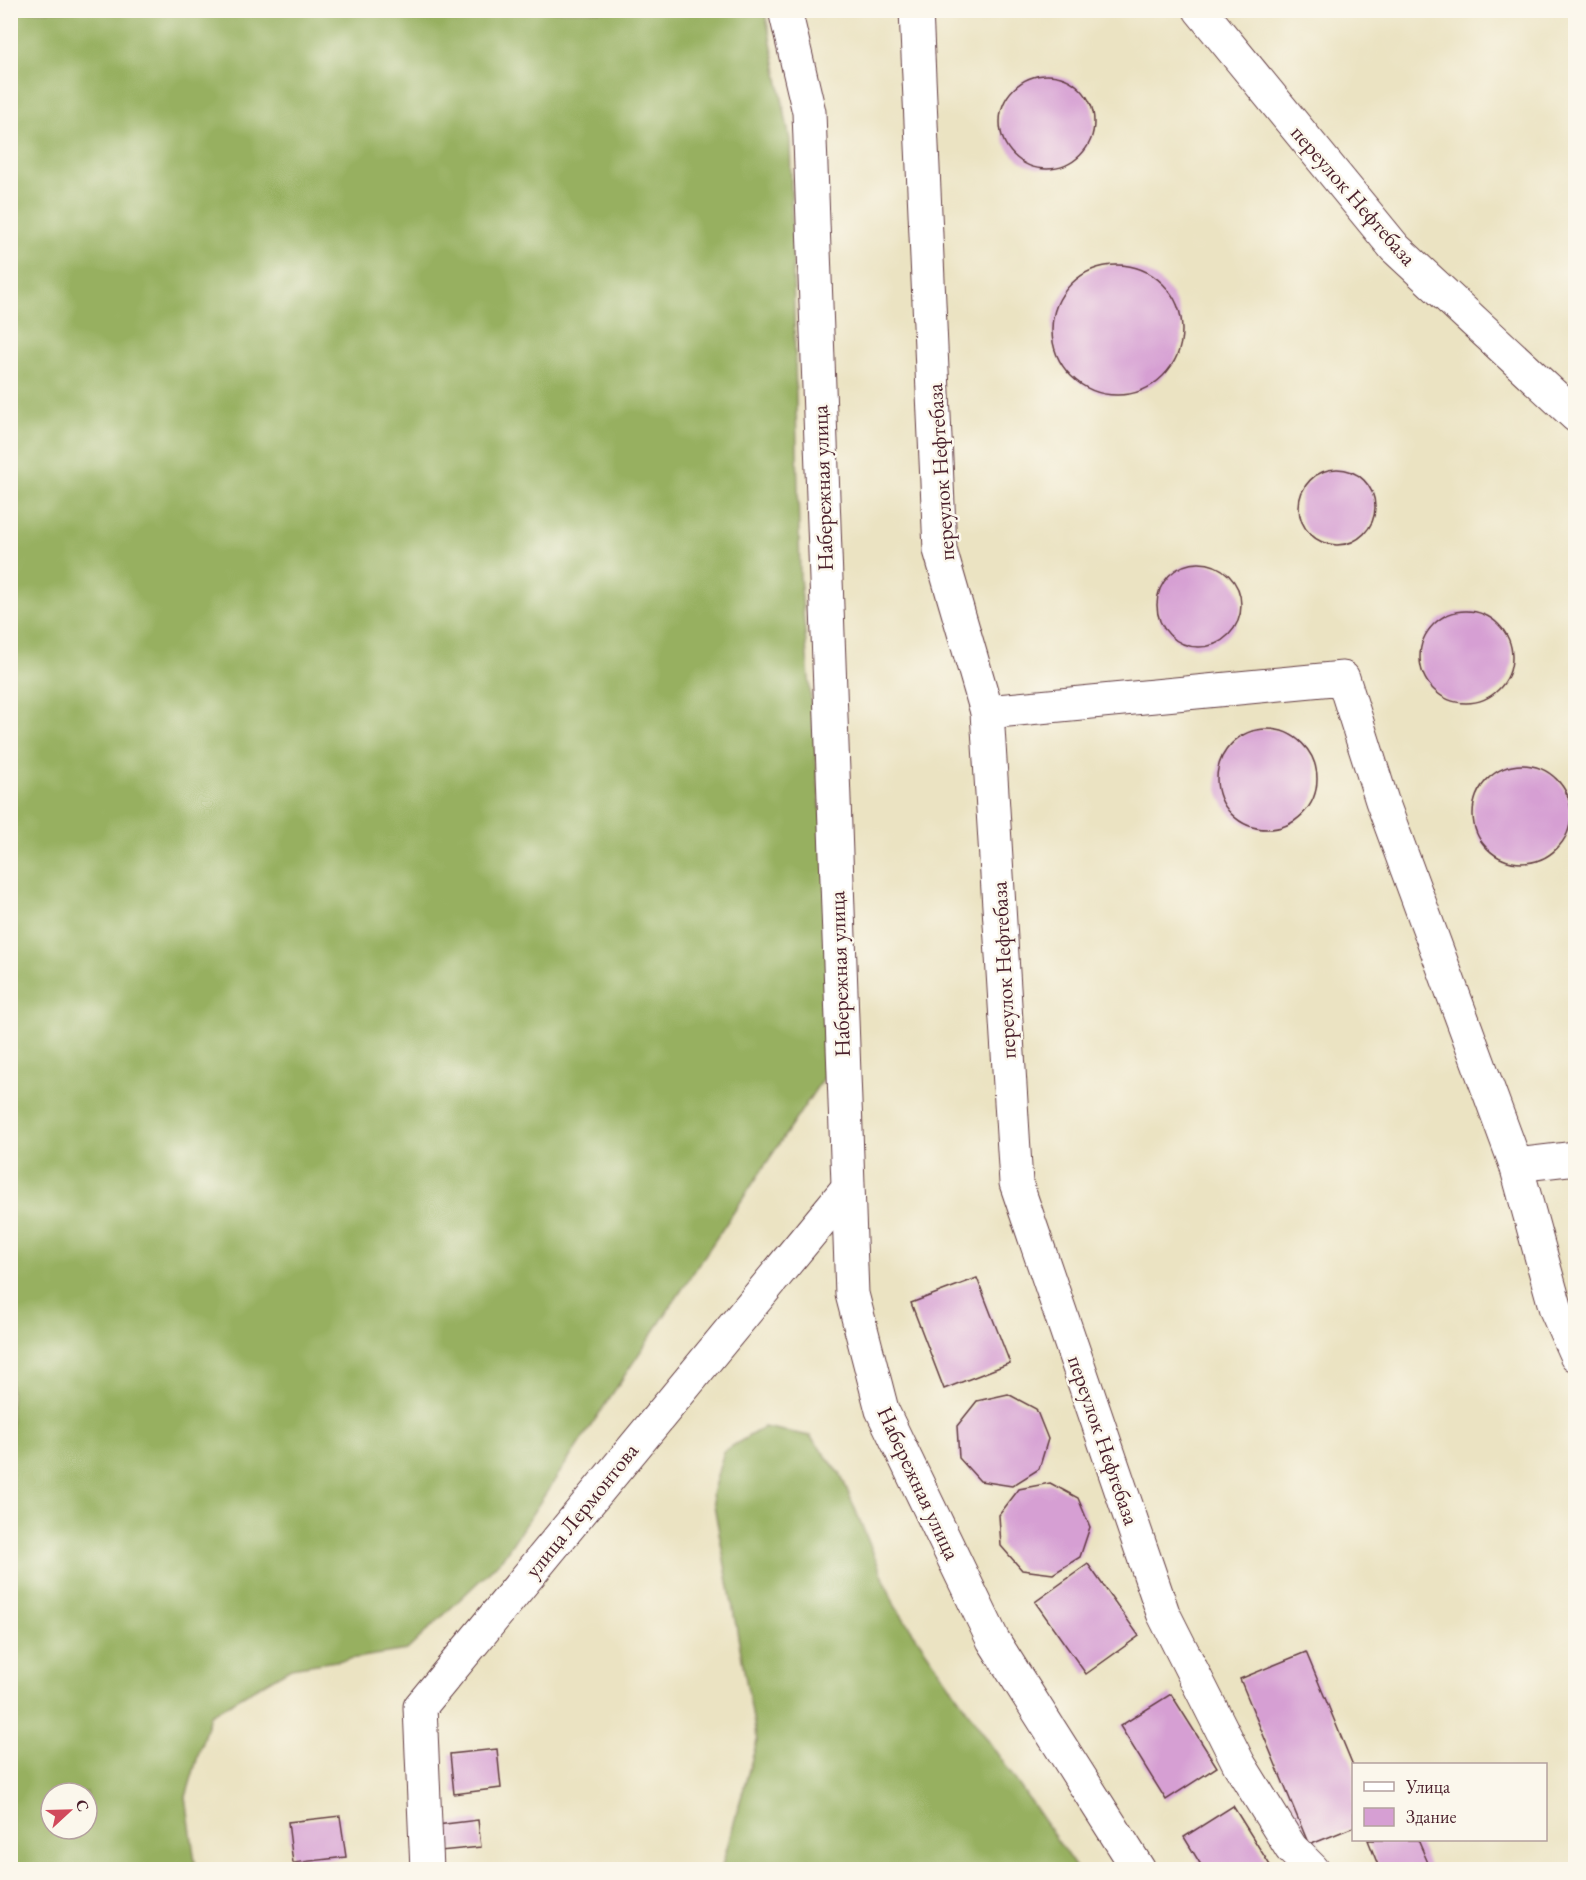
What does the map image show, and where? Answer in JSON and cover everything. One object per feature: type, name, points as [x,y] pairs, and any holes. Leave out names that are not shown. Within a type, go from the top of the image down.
[{"type":"street","name":"Набережная улица","points":[[785,10],[809,112],[852,1294],[882,1410],[993,1640],[1138,1869]]},
{"type":"street","name":"переулок Нефтебаза","points":[[916,10],[940,550],[987,712],[1016,1183],[1163,1613],[1239,1764],[1291,1848],[1313,1869]]},
{"type":"street","name":"переулок Нефтебаза","points":[[1200,10],[1395,248],[1575,416]]},
{"type":"street","points":[[987,712],[1343,678],[1382,801],[1516,1165],[1556,1310],[1575,1355]]},
{"type":"street","points":[[1516,1165],[1575,1158]]},
{"type":"street","name":"улица Лермонтова","points":[[427,1869],[420,1707],[847,1189]]},
{"type":"green space","points":[[11,11],[765,11],[790,140],[800,577],[842,1050],[502,1559],[407,1650],[291,1668],[210,1715],[186,1797],[196,1869],[11,1870]]},
{"type":"green space","points":[[764,1427],[810,1436],[841,1475],[895,1606],[1077,1869],[721,1869],[757,1741],[712,1494],[724,1451]]},
{"type":"building","points":[[1047,75],[1065,78],[1080,89],[1091,104],[1094,122],[1091,140],[1080,155],[1065,166],[1047,169],[1029,166],[1014,155],[1003,140],[1000,122],[1003,104],[1014,89],[1029,78]]},
{"type":"building","points":[[1117,265],[1142,270],[1163,284],[1177,305],[1182,330],[1177,355],[1163,376],[1142,390],[1117,395],[1092,390],[1071,376],[1057,355],[1052,330],[1057,305],[1071,284],[1092,270]]},
{"type":"building","points":[[1337,469],[1352,472],[1364,480],[1372,492],[1375,507],[1372,522],[1364,534],[1352,542],[1337,545],[1322,542],[1310,534],[1302,522],[1299,507],[1302,492],[1310,480],[1322,472]]},
{"type":"building","points":[[1191,563],[1207,563],[1223,570],[1234,581],[1241,597],[1238,621],[1229,635],[1207,647],[1191,647],[1175,640],[1164,629],[1157,613],[1157,597],[1164,581],[1175,570]]},
{"type":"building","points":[[1466,611],[1484,615],[1498,625],[1508,639],[1512,657],[1508,675],[1498,689],[1484,699],[1466,703],[1448,699],[1434,689],[1424,675],[1420,657],[1424,639],[1434,625],[1448,615]]},
{"type":"building","points":[[1267,729],[1295,737],[1309,751],[1317,779],[1309,807],[1295,821],[1267,829],[1239,821],[1225,807],[1217,779],[1225,751],[1239,737]]},
{"type":"building","points":[[1522,765],[1541,769],[1557,779],[1567,795],[1571,814],[1567,833],[1557,849],[1541,859],[1522,863],[1503,859],[1487,849],[1477,833],[1473,814],[1477,795],[1487,779],[1503,769]]},
{"type":"building","points":[[977,1278],[1010,1363],[944,1389],[911,1303]]},
{"type":"building","points":[[1008,1394],[1036,1409],[1048,1439],[1039,1469],[1012,1486],[980,1481],[959,1458],[957,1426],[977,1401]]},
{"type":"building","points":[[1050,1483],[1078,1498],[1090,1527],[1080,1557],[1053,1574],[1022,1570],[1001,1546],[999,1515],[1019,1489]]},
{"type":"building","points":[[1088,1564],[1139,1636],[1086,1674],[1035,1602]]},
{"type":"building","points":[[1306,1652],[1352,1763],[1352,1828],[1309,1845],[1240,1679]]},
{"type":"building","points":[[1171,1694],[1217,1767],[1166,1800],[1120,1726]]},
{"type":"building","points":[[497,1749],[501,1788],[454,1794],[450,1754]]},
{"type":"building","points":[[1233,1806],[1273,1870],[1204,1870],[1184,1837]]},
{"type":"building","points":[[340,1816],[346,1857],[293,1863],[288,1822]]},
{"type":"building","points":[[478,1820],[481,1847],[440,1851],[437,1825]]},
{"type":"building","points":[[1368,1841],[1418,1841],[1429,1865],[1417,1870],[1380,1870]]}]
